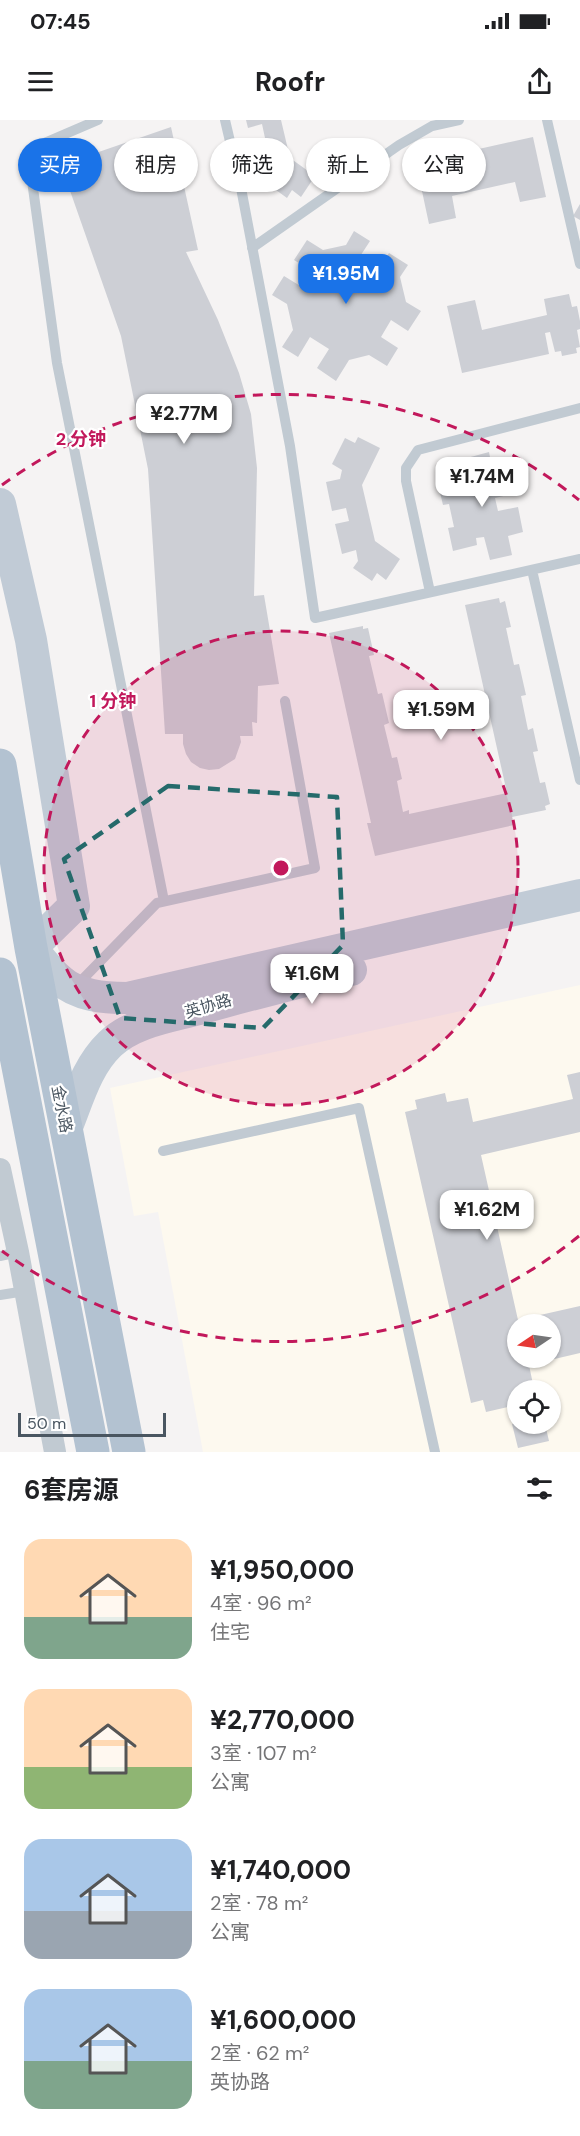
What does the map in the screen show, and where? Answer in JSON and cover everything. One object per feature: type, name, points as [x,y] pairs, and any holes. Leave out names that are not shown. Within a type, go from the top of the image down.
[{"type":"main road","name":"金水路","points":[[0,765],[31,948],[129,1452]]},
{"type":"main road","points":[[0,974],[12,1090],[93,1452]]},
{"type":"street","points":[[0,504],[31,640],[74,906],[31,948]]},
{"type":"street","name":"英协路","points":[[31,948],[61,981],[74,988],[101,998],[127,998],[580,895]]},
{"type":"street","name":"英协路","points":[[66,1129],[92,1064],[111,1044],[127,1032],[145,1024],[260,992],[580,917]]},
{"type":"street","points":[[0,1169],[9,1255],[25,1291],[55,1452]]},
{"type":"lane","points":[[98,120],[35,147],[29,159],[57,363],[164,901]]},
{"type":"lane","points":[[225,120],[290,446],[315,618],[580,559]]},
{"type":"lane","points":[[421,133],[425,120]]},
{"type":"lane","points":[[252,248],[399,145],[432,126],[459,120]]},
{"type":"lane","points":[[547,120],[580,264]]},
{"type":"lane","points":[[430,592],[406,482],[406,468],[418,450],[580,408]]},
{"type":"lane","points":[[532,570],[580,780]]},
{"type":"lane","points":[[74,988],[157,903],[315,868],[285,701]]},
{"type":"lane","points":[[162,1151],[359,1108],[435,1452]]},
{"type":"lane","points":[[0,1295],[25,1291]]},
{"type":"highlighted area","points":[[168,786],[337,797],[343,945],[263,1028],[120,1018],[64,859]]},
{"type":"shaded area","points":[[580,985],[580,1452],[203,1452],[158,1212],[134,1216],[110,1088]]},
{"type":"building","points":[[246,120],[281,120],[285,138],[265,138],[262,124],[248,128]]},
{"type":"building","points":[[171,127],[173,138],[139,138]]},
{"type":"building","points":[[533,137],[546,197],[520,202],[515,182],[486,188],[486,147]]},
{"type":"building","points":[[114,147],[114,192],[185,192],[198,250],[186,252],[218,320],[239,373],[251,414],[257,468],[254,596],[264,595],[279,684],[258,686],[257,723],[252,722],[253,736],[240,736],[241,742],[235,759],[219,769],[200,768],[191,762],[183,744],[183,734],[165,734],[148,469],[121,336],[70,192],[102,192],[102,151]]},
{"type":"building","points":[[294,161],[306,170],[306,190],[301,197],[294,192]]},
{"type":"building","points":[[279,192],[291,192],[287,198]]},
{"type":"building","points":[[422,192],[470,192],[452,196],[456,218],[429,224]]},
{"type":"building","points":[[580,204],[580,220],[573,216]]},
{"type":"building","points":[[354,231],[370,241],[359,258],[378,270],[389,253],[408,265],[400,277],[406,302],[421,311],[408,331],[391,320],[381,337],[398,348],[387,366],[369,355],[349,360],[336,381],[317,368],[329,349],[310,337],[298,357],[282,347],[293,330],[287,304],[272,295],[284,276],[302,287],[312,271],[294,260],[307,240],[323,250],[346,245]]},
{"type":"building","points":[[569,294],[572,307],[577,306],[580,321],[580,329],[577,330],[580,347],[576,348],[577,353],[562,356],[561,351],[555,352],[550,332],[545,333],[549,354],[462,373],[447,306],[475,300],[482,330],[547,315],[544,299]]},
{"type":"building","points":[[358,437],[380,448],[362,485],[375,541],[400,559],[386,580],[377,573],[372,581],[353,568],[358,561],[356,550],[342,554],[335,524],[349,521],[346,508],[332,511],[326,482],[340,479],[342,470],[332,464],[345,438],[355,443]]},
{"type":"building","points":[[489,452],[493,473],[510,469],[516,493],[495,498],[498,511],[518,507],[523,532],[508,536],[512,555],[490,560],[484,537],[476,538],[477,545],[453,551],[448,528],[454,527],[449,504],[443,505],[438,484],[462,478],[464,484],[472,482],[467,458]]},
{"type":"building","points":[[499,598],[500,603],[505,601],[511,627],[506,628],[514,665],[519,664],[526,695],[521,696],[528,730],[533,728],[538,751],[533,752],[540,783],[545,782],[550,804],[545,806],[546,810],[512,817],[514,825],[375,856],[367,823],[371,823],[329,633],[363,626],[363,629],[368,628],[374,655],[369,656],[378,694],[382,693],[389,723],[384,725],[392,758],[397,757],[402,779],[397,781],[403,812],[409,810],[409,814],[507,793],[465,605]]},
{"type":"building","points":[[580,1072],[580,1132],[481,1155],[517,1314],[507,1314],[507,1368],[530,1368],[532,1380],[507,1380],[507,1407],[486,1412],[483,1400],[471,1403],[405,1112],[417,1109],[415,1100],[445,1093],[447,1102],[468,1098],[473,1122],[573,1099],[567,1075]]},
{"type":"building","points":[[580,1306],[580,1353],[561,1357],[561,1314],[545,1314]]},
{"type":"building","points":[[514,1434],[547,1434],[549,1441],[518,1448]]}]
